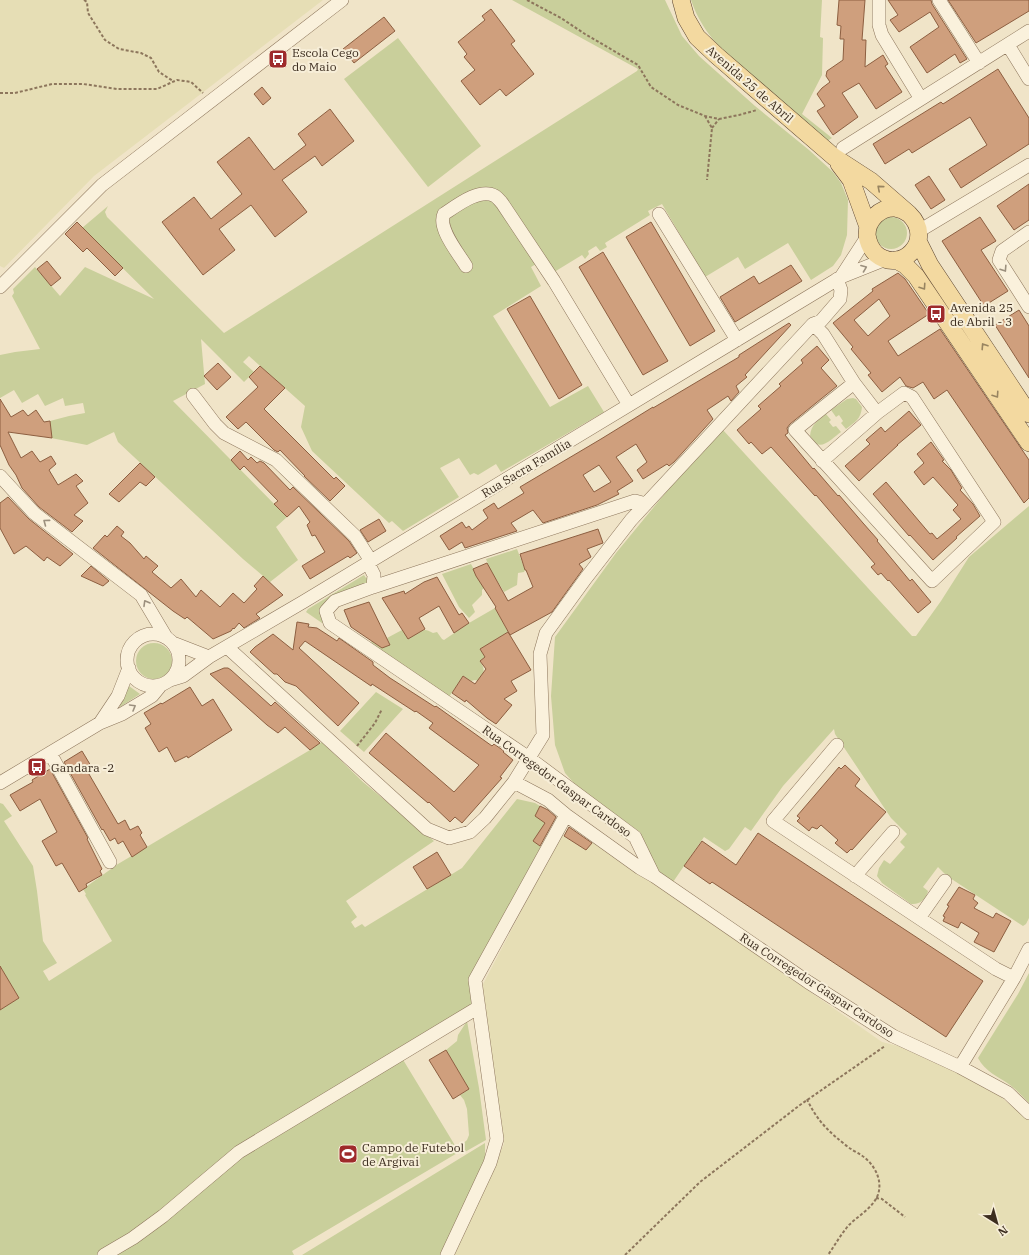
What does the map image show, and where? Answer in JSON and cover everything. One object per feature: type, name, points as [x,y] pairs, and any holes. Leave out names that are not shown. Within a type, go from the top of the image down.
[{"type":"main road","name":"Avenida 25 de Abril","points":[[681,0],[686,18],[698,37],[716,55],[839,152],[914,218],[930,264],[1029,414]]},
{"type":"main road","name":"Avenida 25 de Abril","points":[[839,152],[851,180],[868,232],[870,245],[879,256],[905,265],[916,276],[1029,443]]},
{"type":"main road","points":[[868,232],[872,220],[878,213],[894,208],[909,214]]},
{"type":"main road","points":[[891,260],[904,258],[910,254],[915,248],[919,236]]},
{"type":"street","points":[[0,287],[102,185],[342,0]]},
{"type":"street","points":[[879,0],[882,35],[921,99]]},
{"type":"street","points":[[939,0],[979,62]]},
{"type":"street","points":[[839,152],[1008,45],[1029,30]]},
{"type":"street","points":[[1008,45],[1029,79]]},
{"type":"street","points":[[919,236],[1029,165]]},
{"type":"street","points":[[466,266],[445,232],[442,219],[444,214],[473,196],[490,194],[495,196],[502,203],[554,280],[629,405]]},
{"type":"street","points":[[659,214],[736,340]]},
{"type":"street","name":"Rua Sacra Família","points":[[839,278],[868,232]]},
{"type":"street","points":[[1029,232],[1002,251],[999,260],[1029,307]]},
{"type":"street","name":"Rua Sacra Família","points":[[0,783],[100,723],[122,714],[152,696],[166,682],[183,676],[210,657],[839,278],[891,260]]},
{"type":"street","points":[[227,647],[427,829],[449,838],[470,832],[485,818],[514,782],[543,735],[540,654],[546,633],[631,520],[813,324],[821,321],[840,299],[841,290],[839,278]]},
{"type":"street","points":[[813,324],[814,318],[826,303],[826,298],[821,289]]},
{"type":"street","points":[[813,324],[823,334],[876,413]]},
{"type":"street","points":[[822,460],[876,413],[904,393],[912,397],[994,522],[932,581],[822,460],[795,430],[854,382]]},
{"type":"street","points":[[193,395],[215,424],[224,433],[276,460],[355,536],[374,575],[373,587],[635,501],[646,504]]},
{"type":"street","points":[[0,476],[34,513],[141,595],[170,640],[178,650],[179,662],[175,674],[166,682],[153,686],[145,685],[138,681],[128,668],[127,659],[129,650],[134,643],[140,637],[148,634],[157,634],[170,640],[210,657]]},
{"type":"street","name":"Rua Corregedor Gaspar Cardoso","points":[[373,587],[335,601],[326,611],[330,623],[529,758],[635,837],[654,876],[808,982],[893,1036],[960,1067],[1008,1093],[1029,1113]]},
{"type":"street","name":"Rua Sacra Família","points":[[100,723],[118,696],[128,668]]},
{"type":"street","points":[[836,745],[773,821],[996,969],[1014,978]]},
{"type":"street","points":[[50,753],[110,862]]},
{"type":"street","points":[[514,782],[548,800],[566,815],[640,868],[654,876]]},
{"type":"street","points":[[447,1255],[490,1163],[497,1140],[475,980],[566,815]]},
{"type":"street","points":[[855,876],[893,832]]},
{"type":"street","points":[[919,918],[945,881]]},
{"type":"street","points":[[960,1067],[1014,978],[1029,949]]},
{"type":"street","points":[[104,1255],[133,1238],[163,1216],[239,1152],[479,1007]]},
{"type":"path","points":[[84,0],[87,2],[88,13],[105,40],[119,49],[141,53],[152,58],[159,72],[173,82]]},
{"type":"path","points":[[527,0],[561,18],[638,65],[651,87],[678,104],[705,116],[719,119],[761,108]]},
{"type":"path","points":[[0,93],[15,93],[52,84],[83,84],[117,89],[157,89],[177,80],[190,82],[206,95]]},
{"type":"path","points":[[705,116],[712,128]]},
{"type":"path","points":[[707,180],[712,128],[719,119]]},
{"type":"path","points":[[357,746],[375,723],[382,709]]},
{"type":"path","points":[[625,1255],[700,1182],[807,1100],[882,1049],[893,1036]]},
{"type":"path","points":[[807,1100],[813,1112],[829,1130],[850,1149],[861,1155],[872,1164],[879,1178],[879,1192],[876,1198],[839,1238],[828,1255]]},
{"type":"path","points":[[876,1198],[882,1199],[905,1217]]},
{"type":"shaded area","points":[[0,0],[323,0],[94,176],[4,268],[0,266]]},
{"type":"shaded area","points":[[561,835],[586,850],[594,841],[882,1042],[898,1046],[972,1080],[997,1094],[1029,1120],[1029,1255],[453,1255],[504,1144],[481,988]]},
{"type":"green space","points":[[512,0],[665,0],[682,36],[699,56],[755,106],[809,150],[833,172],[841,183],[848,200],[847,235],[841,255],[833,266],[811,280],[788,243],[745,269],[738,257],[705,277],[662,204],[648,211],[650,215],[605,243],[607,247],[600,251],[596,246],[588,251],[589,254],[585,259],[582,255],[546,277],[545,275],[543,276],[536,264],[531,267],[541,286],[493,316],[550,407],[588,386],[604,412],[501,472],[496,464],[478,475],[474,473],[470,475],[459,458],[440,468],[459,497],[403,531],[392,521],[389,523],[312,451],[301,427],[305,406],[249,356],[243,362],[254,372],[244,382],[201,339],[205,384],[173,401],[287,517],[276,527],[298,560],[270,582],[243,559],[118,442],[114,432],[87,445],[51,438],[50,421],[85,413],[83,403],[65,406],[63,398],[45,406],[38,394],[22,403],[14,390],[0,398],[0,355],[40,349],[12,296],[14,293],[13,289],[35,267],[60,296],[85,267],[154,299],[82,228],[108,206],[105,212],[107,217],[224,333],[637,71],[638,69]]},
{"type":"green space","points":[[691,0],[822,0],[820,37],[823,38],[822,75],[802,114],[832,138],[827,141],[735,63],[705,28]]},
{"type":"green space","points":[[398,38],[481,146],[428,187],[344,79]]},
{"type":"green space","points":[[888,217],[894,217],[903,221],[907,233],[903,245],[894,249],[888,249],[879,245],[875,236],[875,230],[879,221]]},
{"type":"green space","points":[[847,399],[856,399],[862,407],[857,420],[846,429],[841,423],[843,421],[839,415],[836,417],[831,410]]},
{"type":"green space","points":[[826,414],[831,420],[829,422],[833,427],[836,426],[841,432],[833,439],[820,445],[817,444],[810,436],[815,423]]},
{"type":"green space","points":[[723,430],[912,636],[916,636],[941,601],[969,557],[1029,506],[1029,918],[1023,926],[947,876],[938,867],[923,887],[928,891],[926,897],[917,904],[911,904],[882,883],[877,876],[879,868],[884,860],[890,864],[905,847],[900,842],[907,834],[891,818],[835,734],[834,729],[783,786],[751,831],[745,827],[729,849],[725,851],[704,837],[673,882],[663,876],[653,862],[640,832],[580,790],[565,773],[555,745],[551,696],[555,637],[616,553],[681,474]]},
{"type":"green space","points":[[517,549],[525,570],[524,572],[518,573],[517,585],[504,592],[490,569],[486,559]]},
{"type":"green space","points":[[471,564],[484,588],[482,590],[482,595],[472,605],[475,612],[469,618],[459,607],[442,574]]},
{"type":"green space","points":[[364,575],[366,578],[369,576],[370,581],[355,589],[322,623],[306,612],[308,609]]},
{"type":"green space","points":[[495,608],[508,632],[480,649],[485,657],[480,661],[484,671],[478,681],[471,681],[463,676],[449,697],[372,646],[371,641],[377,645],[383,644],[385,647],[390,645],[387,638],[402,630],[413,636],[425,630],[433,633],[437,632],[444,640]]},
{"type":"green space","points":[[158,643],[167,648],[171,654],[171,668],[167,674],[158,679],[150,679],[141,674],[137,668],[136,657],[141,648],[147,644]]},
{"type":"green space","points":[[129,686],[140,694],[120,707],[120,704]]},
{"type":"green space","points":[[376,692],[403,709],[364,752],[340,731]]},
{"type":"green space","points":[[322,742],[363,782],[434,841],[346,901],[357,917],[351,922],[355,928],[362,924],[365,927],[462,868],[517,799],[535,803],[540,806],[536,816],[545,823],[533,841],[543,848],[474,971],[472,1005],[402,1058],[459,1152],[292,1251],[294,1255],[0,1255],[0,1010],[19,998],[0,966],[0,803],[3,804],[12,816],[4,821],[33,866],[43,941],[57,963],[43,971],[49,981],[112,941],[83,889],[118,864]]},
{"type":"green space","points":[[1029,973],[1029,1103],[1013,1087],[984,1067],[978,1058],[1018,994]]},
{"type":"green space","points":[[467,1021],[479,1088],[486,1140],[463,1153],[459,1147],[467,1140],[469,1135],[467,1109],[464,1100],[460,1095],[469,1089],[446,1050],[457,1041],[458,1035]]},
{"type":"green space","points":[[485,1143],[485,1157],[482,1168],[442,1255],[302,1255]]},
{"type":"building","points":[[839,0],[865,0],[862,40],[866,40],[865,67],[883,55],[888,64],[885,66],[902,92],[876,109],[859,83],[842,93],[858,117],[833,135],[817,111],[825,106],[817,94],[830,82],[826,76],[827,71],[843,60],[844,39],[840,39],[841,26],[837,25]]},
{"type":"building","points":[[888,0],[931,0],[932,4],[967,59],[960,63],[955,54],[927,73],[910,47],[939,27],[930,12],[899,32],[890,20],[898,15]]},
{"type":"building","points":[[948,0],[1029,0],[1029,11],[976,43]]},
{"type":"building","points":[[491,9],[515,41],[511,44],[534,74],[506,96],[500,89],[480,105],[461,81],[475,70],[464,57],[467,54],[458,42],[485,20],[482,16]]},
{"type":"building","points":[[384,17],[395,31],[354,63],[343,49]]},
{"type":"building","points":[[998,69],[1029,118],[1029,144],[961,188],[949,169],[987,145],[970,117],[912,153],[909,149],[885,164],[873,144],[941,102],[943,104]]},
{"type":"building","points":[[262,87],[271,98],[263,105],[254,94]]},
{"type":"building","points":[[330,109],[354,141],[322,166],[315,156],[282,180],[307,212],[275,237],[251,205],[219,229],[235,250],[203,275],[162,222],[194,197],[211,219],[242,194],[217,162],[249,137],[274,170],[306,145],[298,134]]},
{"type":"building","points":[[929,176],[945,200],[931,209],[915,185]]},
{"type":"building","points":[[1029,184],[1029,220],[1014,230],[997,206]]},
{"type":"building","points":[[980,217],[996,241],[981,250],[1008,291],[984,306],[942,241]]},
{"type":"building","points":[[77,222],[123,268],[115,276],[87,248],[83,252],[65,234]]},
{"type":"building","points":[[651,222],[715,331],[690,346],[626,237]]},
{"type":"building","points":[[603,252],[668,361],[643,375],[579,267]]},
{"type":"building","points":[[47,261],[61,278],[51,286],[37,269]]},
{"type":"building","points":[[791,265],[802,281],[735,322],[720,297],[754,276],[759,284]]},
{"type":"building","points":[[898,273],[905,279],[929,314],[888,341],[898,356],[940,329],[1029,460],[1029,498],[1024,503],[947,390],[934,399],[923,382],[913,388],[906,386],[900,377],[882,392],[868,375],[871,373],[851,349],[853,347],[833,323],[873,291],[872,289]],"holes":[[[879,299],[890,316],[868,336],[854,320]]]},
{"type":"building","points":[[530,296],[582,385],[559,399],[507,309]]},
{"type":"building","points":[[1019,310],[1029,326],[1029,378],[995,325]]},
{"type":"building","points":[[789,323],[791,325],[745,375],[747,377],[736,386],[739,392],[731,401],[728,396],[707,410],[713,419],[669,466],[667,464],[643,479],[637,470],[647,462],[636,444],[616,457],[633,481],[617,491],[619,494],[597,505],[543,523],[533,510],[511,523],[517,531],[465,548],[462,542],[449,550],[440,536],[462,522],[466,528],[469,526],[472,530],[488,518],[483,510],[494,503],[498,509],[524,493],[520,487],[739,357],[739,355]],"holes":[[[599,465],[611,482],[594,492],[583,475]]]},
{"type":"building","points":[[817,346],[829,360],[821,368],[837,386],[790,424],[787,428],[788,433],[785,435],[813,469],[814,468],[838,496],[839,495],[878,540],[877,541],[910,581],[912,579],[931,602],[918,613],[889,580],[888,581],[881,573],[878,575],[871,567],[875,564],[816,495],[815,496],[771,447],[762,454],[751,442],[749,444],[737,430],[761,409],[758,406],[781,386],[779,384],[803,363],[801,360]]},
{"type":"building","points":[[218,363],[231,377],[217,390],[204,376]]},
{"type":"building","points":[[260,366],[285,388],[264,409],[334,479],[336,477],[345,486],[330,501],[280,450],[278,452],[274,450],[246,422],[238,429],[226,417],[258,387],[249,377]]},
{"type":"building","points":[[0,399],[11,417],[23,410],[28,416],[36,410],[44,422],[50,421],[52,438],[8,432],[21,458],[32,451],[40,462],[51,456],[56,464],[49,470],[58,485],[76,474],[83,481],[76,486],[88,503],[74,515],[83,521],[72,532],[39,507],[22,488],[9,465],[0,445]]},
{"type":"building","points":[[909,411],[921,425],[897,445],[859,481],[845,466],[870,444],[866,440],[881,427],[885,432]]},
{"type":"building","points":[[931,442],[944,460],[942,461],[951,470],[962,488],[960,490],[973,504],[980,516],[933,560],[910,535],[909,536],[873,494],[886,482],[930,534],[932,533],[937,539],[961,519],[953,510],[958,505],[933,477],[924,485],[914,472],[924,463],[917,454]]},
{"type":"building","points":[[240,451],[248,460],[251,457],[257,463],[260,461],[264,463],[290,490],[293,487],[349,541],[357,553],[350,558],[348,556],[310,579],[302,566],[325,552],[315,535],[312,536],[307,525],[310,522],[299,506],[287,517],[274,504],[278,501],[244,466],[240,470],[231,460]]},
{"type":"building","points":[[140,463],[155,477],[146,486],[140,482],[119,502],[109,494]]},
{"type":"building","points":[[8,497],[29,519],[73,554],[60,566],[47,557],[44,561],[26,546],[14,554],[0,528],[0,503]]},
{"type":"building","points":[[379,519],[386,531],[368,542],[360,530]]},
{"type":"building","points":[[117,526],[124,532],[121,536],[130,543],[144,559],[146,556],[158,566],[152,572],[171,588],[181,579],[196,597],[201,590],[220,607],[233,593],[244,603],[257,589],[254,586],[263,576],[283,595],[256,614],[260,618],[244,628],[239,623],[231,631],[213,639],[187,617],[185,619],[173,611],[93,548],[105,535],[107,537]]},
{"type":"building","points":[[598,529],[603,543],[587,549],[591,557],[579,564],[583,569],[552,612],[510,635],[495,608],[496,607],[473,569],[487,563],[508,601],[533,587],[525,570],[520,554]]},
{"type":"building","points":[[91,566],[109,581],[103,586],[81,576]]},
{"type":"building","points":[[437,577],[459,615],[462,613],[469,623],[454,633],[439,606],[419,618],[425,629],[408,639],[382,598],[404,591],[405,594],[424,582]]},
{"type":"building","points":[[369,602],[390,645],[382,648],[351,627],[344,610]]},
{"type":"building","points":[[297,622],[309,624],[308,627],[317,628],[337,641],[339,638],[373,662],[373,665],[390,678],[435,707],[436,706],[492,746],[494,744],[513,760],[500,777],[502,778],[462,823],[455,817],[450,822],[429,802],[428,803],[369,753],[386,733],[454,792],[479,765],[429,728],[433,723],[372,684],[371,686],[305,641],[299,648],[359,703],[338,726],[296,686],[285,682],[277,674],[274,674],[250,652],[273,634],[293,650]]},
{"type":"building","points":[[508,632],[531,670],[511,681],[517,691],[504,699],[512,705],[496,724],[466,700],[465,702],[452,693],[463,676],[475,684],[486,669],[480,661],[485,657],[480,649]]},
{"type":"building","points":[[224,668],[231,670],[271,706],[275,702],[320,743],[310,750],[285,727],[278,733],[267,725],[210,674]]},
{"type":"building","points":[[190,687],[202,706],[213,699],[232,730],[188,758],[187,756],[175,762],[167,747],[159,752],[145,728],[151,724],[144,713]]},
{"type":"building","points":[[82,751],[91,766],[86,769],[118,824],[125,820],[130,830],[138,826],[142,833],[140,835],[147,847],[132,857],[123,841],[118,844],[115,838],[110,841],[103,829],[102,830],[64,762]]},
{"type":"building","points":[[845,765],[860,779],[855,786],[886,812],[852,850],[851,849],[847,853],[835,843],[838,840],[821,825],[817,829],[812,827],[809,831],[797,821],[800,818],[797,816],[839,767],[841,769]]},
{"type":"building","points":[[50,769],[88,838],[87,839],[102,869],[100,871],[102,875],[86,884],[87,887],[79,892],[62,863],[56,866],[42,841],[57,832],[40,799],[20,811],[10,795],[33,782],[32,780]]},
{"type":"building","points":[[540,806],[548,810],[556,817],[540,846],[533,841],[545,823],[535,816]]},
{"type":"building","points":[[569,827],[592,843],[586,850],[564,836]]},
{"type":"building","points":[[758,833],[983,981],[946,1037],[712,882],[710,884],[684,866],[702,841],[736,865]]},
{"type":"building","points":[[437,852],[451,875],[427,889],[413,867]]},
{"type":"building","points":[[959,887],[975,895],[973,899],[978,903],[974,908],[993,918],[996,913],[1011,921],[994,952],[974,942],[979,933],[961,922],[958,928],[943,921],[945,917],[943,916],[949,906],[947,905]]},
{"type":"building","points":[[0,966],[19,998],[0,1010]]},
{"type":"building","points":[[446,1050],[469,1089],[453,1099],[429,1060]]},
{"type":"place","name":"Escola Cego do Maio","points":[[278,59]]},
{"type":"place","name":"Avenida 25 de Abril - 3","points":[[936,314]]},
{"type":"place","name":"Gandara -2","points":[[37,767]]},
{"type":"place","name":"Campo de Futebol de Argivai","points":[[348,1154]]}]
